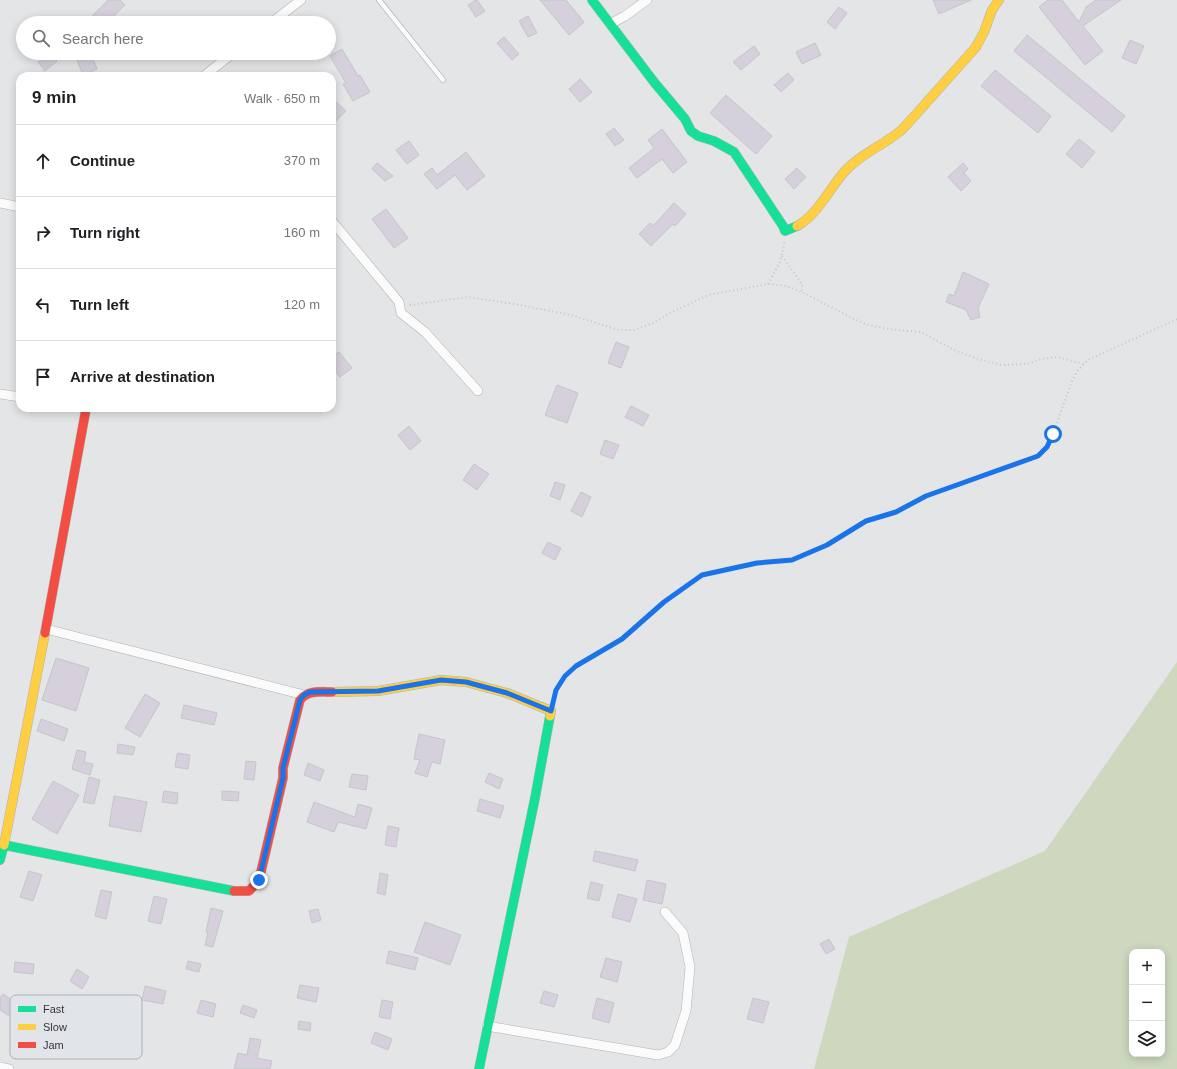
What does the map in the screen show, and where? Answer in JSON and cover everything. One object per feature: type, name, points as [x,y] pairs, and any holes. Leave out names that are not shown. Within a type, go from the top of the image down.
[{"type":"street","points":[[280,16],[301,0]]},
{"type":"street","points":[[592,0],[654,82],[685,119],[691,131],[698,136],[714,141],[734,152],[785,231],[803,223],[846,170],[865,153],[900,132],[976,47],[984,32],[992,10],[999,0]]},
{"type":"street","points":[[610,24],[625,16],[647,0]]},
{"type":"street","points":[[212,72],[225,60]]},
{"type":"street","points":[[0,203],[16,206]]},
{"type":"street","points":[[336,226],[399,302],[401,313],[425,332],[478,391]]},
{"type":"street","points":[[0,394],[16,397]]},
{"type":"street","points":[[0,860],[46,629],[83,412]]},
{"type":"street","points":[[46,629],[304,695]]},
{"type":"street","points":[[4,845],[239,892],[249,891],[259,880],[283,778],[283,768],[300,700],[304,695],[310,692],[378,691],[441,680],[466,682],[507,693],[551,711],[535,798],[479,1069]]},
{"type":"street","points":[[487,1026],[658,1055],[668,1052],[675,1045],[686,1011],[690,967],[683,933],[665,912]]},
{"type":"street","points":[[0,1067],[9,1069]]},
{"type":"lane","points":[[379,0],[443,80]]},
{"type":"path","points":[[768,284],[780,262],[782,255],[802,284],[802,292]]},
{"type":"path","points":[[399,302],[406,305],[468,297],[485,299],[520,304],[571,315],[619,330],[634,330],[653,323],[708,295],[768,284],[786,286],[802,292],[854,320],[868,325],[889,329],[921,332],[954,350],[996,364],[1027,364],[1042,359],[1057,357],[1084,365]]},
{"type":"path","points":[[551,711],[556,690],[565,676],[576,666],[622,639],[664,602],[702,575],[757,563],[792,560],[827,545],[866,521],[896,512],[926,496],[1038,456],[1047,447],[1053,434],[1072,381],[1078,370],[1088,360],[1177,319]]},
{"type":"green space","points":[[1177,662],[1177,1069],[814,1069],[849,937],[1045,851]]},
{"type":"building","points":[[108,0],[120,0],[125,5],[114,16],[92,16]]},
{"type":"building","points":[[476,0],[485,11],[476,17],[468,5]]},
{"type":"building","points":[[540,0],[566,0],[584,22],[569,35]]},
{"type":"building","points":[[933,0],[971,0],[939,14]]},
{"type":"building","points":[[1048,0],[1062,0],[1079,22],[1086,7],[1096,0],[1121,0],[1083,26],[1103,51],[1085,65],[1039,7]]},
{"type":"building","points":[[839,7],[847,13],[835,29],[827,22]]},
{"type":"building","points":[[528,16],[537,33],[528,37],[519,21]]},
{"type":"building","points":[[1027,35],[1125,116],[1112,132],[1014,51]]},
{"type":"building","points":[[504,37],[519,54],[512,60],[497,43]]},
{"type":"building","points":[[1130,40],[1144,46],[1136,64],[1122,58]]},
{"type":"building","points":[[815,43],[821,55],[802,64],[796,52]]},
{"type":"building","points":[[754,46],[760,54],[741,70],[733,62]]},
{"type":"building","points":[[342,49],[358,76],[360,75],[370,92],[353,101],[343,84],[346,83],[332,60],[336,60],[336,52]]},
{"type":"building","points":[[40,60],[57,61],[45,71],[38,62]]},
{"type":"building","points":[[77,60],[93,60],[97,69],[90,72],[82,72]]},
{"type":"building","points":[[995,70],[1051,116],[1038,133],[981,86]]},
{"type":"building","points":[[788,73],[794,80],[781,92],[774,85]]},
{"type":"building","points":[[580,79],[592,92],[580,102],[569,89]]},
{"type":"building","points":[[726,95],[772,136],[756,154],[710,113]]},
{"type":"building","points":[[336,102],[346,111],[336,121]]},
{"type":"building","points":[[614,128],[624,140],[615,146],[606,134]]},
{"type":"building","points":[[662,129],[687,162],[673,173],[662,159],[637,178],[629,168],[654,148],[648,140]]},
{"type":"building","points":[[1079,139],[1095,152],[1082,168],[1066,154]]},
{"type":"building","points":[[409,141],[419,155],[407,164],[396,150]]},
{"type":"building","points":[[466,152],[485,176],[467,190],[455,175],[437,189],[424,174],[432,168],[437,175]]},
{"type":"building","points":[[377,163],[393,176],[385,181],[372,169]]},
{"type":"building","points":[[963,163],[968,169],[964,173],[971,181],[961,191],[948,177]]},
{"type":"building","points":[[797,168],[806,177],[794,189],[785,179]]},
{"type":"building","points":[[674,203],[686,214],[675,226],[673,224],[651,246],[639,234],[650,223],[653,226]]},
{"type":"building","points":[[386,209],[408,238],[394,248],[372,219]]},
{"type":"building","points":[[963,272],[989,284],[978,308],[980,317],[971,320],[966,310],[946,302],[949,294],[954,296]]},
{"type":"building","points":[[616,342],[629,347],[621,368],[608,363]]},
{"type":"building","points":[[339,352],[352,368],[340,377],[336,372],[336,354]]},
{"type":"building","points":[[557,385],[578,393],[567,423],[545,415]]},
{"type":"building","points":[[631,406],[649,415],[643,426],[625,417]]},
{"type":"building","points":[[409,426],[421,441],[410,450],[398,435]]},
{"type":"building","points":[[605,440],[619,445],[613,459],[600,454]]},
{"type":"building","points":[[474,464],[489,474],[477,490],[463,480]]},
{"type":"building","points":[[555,482],[565,485],[560,500],[550,496]]},
{"type":"building","points":[[581,492],[591,497],[582,517],[571,511]]},
{"type":"building","points":[[548,542],[561,548],[555,560],[542,553]]},
{"type":"building","points":[[56,658],[89,668],[76,711],[42,700]]},
{"type":"building","points":[[145,694],[160,703],[140,737],[125,728]]},
{"type":"building","points":[[184,705],[217,713],[214,725],[181,718]]},
{"type":"building","points":[[41,719],[68,729],[64,741],[37,731]]},
{"type":"building","points":[[419,734],[445,740],[440,764],[432,762],[427,777],[415,773],[420,760],[414,759]]},
{"type":"building","points":[[118,744],[135,747],[133,755],[117,753]]},
{"type":"building","points":[[77,750],[86,752],[84,762],[93,764],[90,775],[72,769]]},
{"type":"building","points":[[178,753],[190,755],[188,769],[175,767]]},
{"type":"building","points":[[246,761],[256,762],[254,780],[244,779]]},
{"type":"building","points":[[308,763],[324,770],[320,781],[304,775]]},
{"type":"building","points":[[489,773],[503,779],[499,789],[485,782]]},
{"type":"building","points":[[352,774],[368,776],[366,790],[349,787]]},
{"type":"building","points":[[89,777],[100,780],[94,804],[83,802]]},
{"type":"building","points":[[53,781],[79,795],[57,834],[32,819]]},
{"type":"building","points":[[164,791],[178,793],[177,804],[162,802]]},
{"type":"building","points":[[222,791],[239,792],[238,801],[222,800]]},
{"type":"building","points":[[114,796],[147,802],[141,832],[109,826]]},
{"type":"building","points":[[480,799],[504,806],[500,818],[477,811]]},
{"type":"building","points":[[314,802],[355,817],[358,804],[372,808],[366,829],[338,822],[334,832],[307,822]]},
{"type":"building","points":[[388,826],[399,828],[396,847],[385,845]]},
{"type":"building","points":[[595,851],[638,860],[635,871],[593,861]]},
{"type":"building","points":[[29,871],[42,875],[33,901],[20,897]]},
{"type":"building","points":[[380,873],[388,875],[385,895],[377,893]]},
{"type":"building","points":[[647,880],[666,884],[662,904],[643,900]]},
{"type":"building","points":[[591,882],[603,885],[599,901],[587,898]]},
{"type":"building","points":[[101,890],[112,892],[106,919],[95,916]]},
{"type":"building","points":[[618,894],[637,899],[630,922],[612,917]]},
{"type":"building","points":[[154,896],[167,899],[161,924],[148,921]]},
{"type":"building","points":[[211,908],[223,911],[213,947],[205,945]]},
{"type":"building","points":[[318,909],[321,920],[312,923],[309,911]]},
{"type":"building","points":[[425,922],[461,935],[450,965],[414,952]]},
{"type":"building","points":[[829,939],[835,949],[826,954],[820,944]]},
{"type":"building","points":[[389,951],[418,958],[415,970],[386,963]]},
{"type":"building","points":[[606,958],[622,962],[617,982],[600,977]]},
{"type":"building","points":[[188,961],[201,964],[199,972],[186,969]]},
{"type":"building","points":[[15,962],[34,964],[33,974],[14,972]]},
{"type":"building","points":[[77,969],[89,977],[82,989],[70,981]]},
{"type":"building","points":[[300,985],[319,988],[316,1002],[297,998]]},
{"type":"building","points":[[145,986],[166,991],[163,1004],[142,1000]]},
{"type":"building","points":[[544,991],[558,995],[554,1007],[540,1003]]},
{"type":"building","points":[[3,994],[10,998],[10,1016],[0,1010],[0,998]]},
{"type":"building","points":[[597,998],[614,1003],[609,1023],[592,1018]]},
{"type":"building","points":[[753,998],[769,1002],[763,1023],[747,1019]]},
{"type":"building","points":[[201,1000],[216,1004],[213,1017],[197,1013]]},
{"type":"building","points":[[382,1000],[393,1002],[390,1019],[379,1017]]},
{"type":"building","points":[[243,1005],[257,1010],[254,1018],[240,1013]]},
{"type":"building","points":[[299,1021],[311,1023],[310,1031],[298,1029]]},
{"type":"building","points":[[375,1032],[392,1039],[388,1050],[371,1043]]},
{"type":"building","points":[[250,1038],[261,1040],[257,1058],[272,1061],[270,1069],[234,1069],[238,1053],[247,1055]]},
{"type":"traffic: fast","points":[[592,0],[654,82],[685,119],[691,131],[698,136],[714,141],[734,152],[785,231],[797,226]]},
{"type":"traffic: fast","points":[[479,1069],[535,798],[550,716]]},
{"type":"traffic: fast","points":[[0,860],[4,845],[234,891]]},
{"type":"traffic: slow","points":[[797,226],[811,216],[840,177],[852,164],[902,130],[976,47],[984,32],[992,10],[999,0]]},
{"type":"traffic: slow","points":[[4,845],[45,633]]},
{"type":"traffic: slow","points":[[332,692],[378,691],[441,680],[466,682],[507,693],[551,711],[550,716]]},
{"type":"traffic: jam","points":[[45,633],[85,412]]},
{"type":"traffic: jam","points":[[234,891],[249,891],[259,880],[283,778],[283,768],[300,700],[310,693],[332,692]]},
{"type":"route","points":[[259,880],[283,778],[283,768],[300,700],[304,695],[310,692],[378,691],[441,680],[466,682],[507,693],[551,711],[556,690],[565,676],[576,666],[622,639],[664,602],[702,575],[757,563],[792,560],[827,545],[866,521],[896,512],[926,496],[1038,456],[1047,447],[1053,434]]}]
